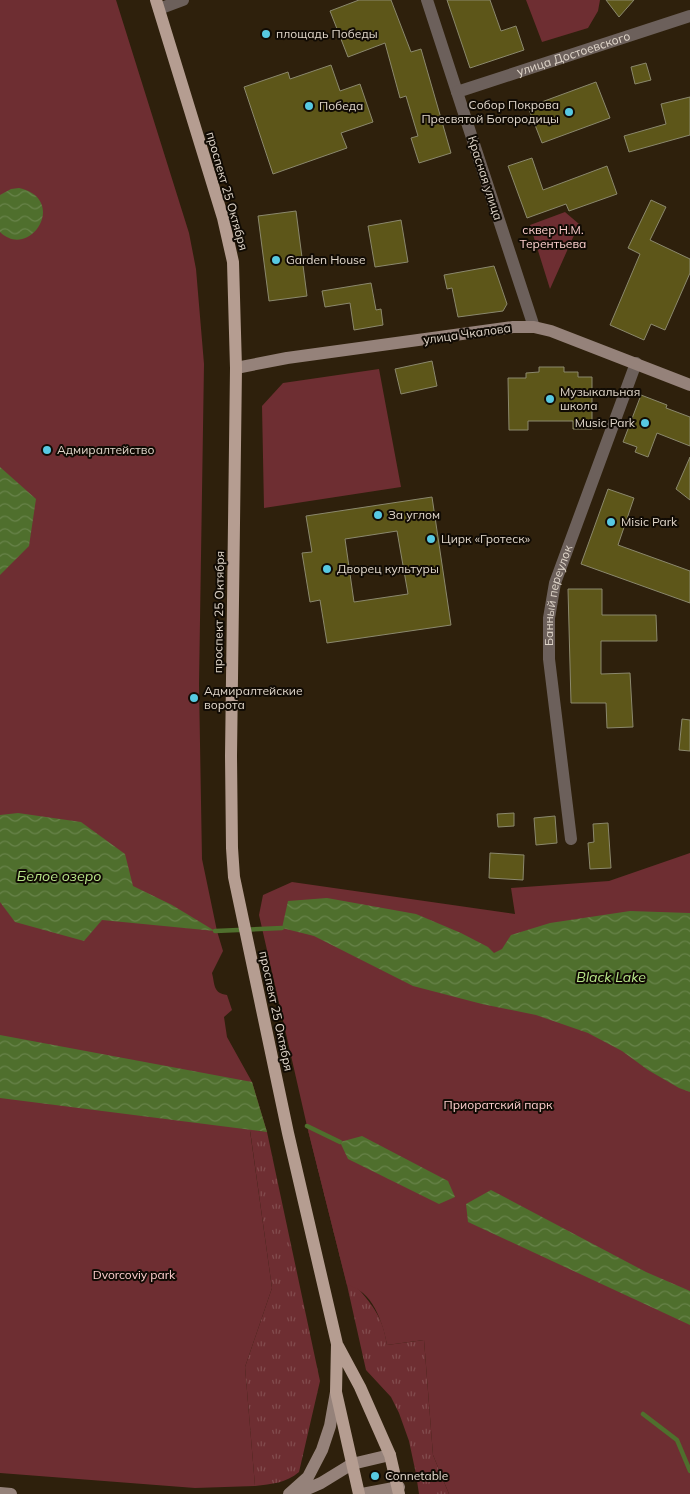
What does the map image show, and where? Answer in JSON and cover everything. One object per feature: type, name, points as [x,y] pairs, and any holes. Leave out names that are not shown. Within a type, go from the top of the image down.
[{"type":"main road","name":"проспект 25 Октября","points":[[157,4],[230,246],[234,286],[236,368],[231,756],[234,877],[288,1133],[337,1344]]},
{"type":"main road","name":"улица Чкалова","points":[[236,368],[282,359],[513,327],[551,331],[690,385]]},
{"type":"main road","points":[[289,1494],[308,1477],[322,1450],[330,1426],[336,1392],[337,1344]]},
{"type":"main road","points":[[336,1392],[360,1494],[399,1490],[390,1455],[360,1387],[337,1344]]},
{"type":"main road","points":[[296,1494],[321,1483],[352,1464],[390,1455]]},
{"type":"main road","points":[[0,1493],[11,1494]]},
{"type":"street","points":[[157,4],[183,0]]},
{"type":"street","name":"Красная улица","points":[[427,0],[534,328]]},
{"type":"street","name":"улица Достоевского","points":[[457,92],[690,16]]},
{"type":"street","name":"Банный переулок","points":[[571,839],[549,659],[549,618],[555,583],[636,363]]},
{"type":"green space","name":"Dvorcoviy park","points":[[0,0],[116,0],[189,233],[196,269],[204,364],[199,685],[202,859],[223,951],[212,973],[214,985],[219,992],[227,995],[232,1010],[224,1017],[227,1037],[252,1082],[267,1132],[250,1131],[272,1288],[245,1367],[255,1486],[195,1488],[0,1473]]},
{"type":"green space","points":[[526,0],[600,0],[598,11],[588,28],[542,42]]},
{"type":"green space","name":"сквер Н.М. Терентьева","points":[[565,212],[579,224],[550,289],[530,225]]},
{"type":"green space","points":[[379,369],[401,487],[264,508],[262,406],[283,383]]},
{"type":"green space","name":"Приоратский парк","points":[[690,853],[690,1494],[449,1494],[433,1455],[424,1340],[387,1345],[383,1327],[370,1300],[356,1288],[347,1285],[307,1126],[259,915],[263,895],[292,882],[515,914],[511,888],[609,881]]},
{"type":"green space","points":[[307,1126],[357,1287],[377,1313],[383,1327],[387,1345],[424,1340],[433,1455],[449,1494],[419,1494],[409,1441],[399,1413],[391,1397],[366,1370],[347,1285]]},
{"type":"green space","points":[[250,1130],[267,1132],[320,1381],[299,1472],[284,1481],[255,1486],[245,1367],[272,1288]]},
{"type":"water","points":[[19,188],[34,194],[41,204],[43,214],[40,225],[32,234],[23,239],[11,239],[0,232],[0,195],[11,189]]},
{"type":"water","points":[[0,467],[36,499],[29,546],[0,575]]},
{"type":"water","name":"Белое озеро","points":[[18,813],[81,822],[125,854],[133,886],[172,905],[215,931],[102,920],[84,941],[15,922],[0,902],[0,815]]},
{"type":"water","name":"Black Lake","points":[[327,898],[416,914],[461,933],[488,947],[494,953],[502,949],[511,935],[550,923],[630,911],[690,913],[690,1092],[679,1088],[648,1070],[622,1051],[588,1033],[536,1015],[482,1004],[413,986],[314,936],[282,928],[288,901]]},
{"type":"water","points":[[0,1035],[252,1082],[267,1132],[0,1098]]},
{"type":"water","points":[[362,1136],[448,1181],[455,1197],[439,1204],[348,1159],[340,1142]]},
{"type":"water","points":[[491,1190],[646,1272],[690,1291],[690,1325],[468,1222],[466,1204]]},
{"type":"building","points":[[359,0],[391,0],[411,52],[421,49],[451,153],[419,163],[411,138],[418,136],[406,96],[400,98],[385,43],[348,57],[330,11]]},
{"type":"building","points":[[447,0],[490,0],[501,31],[516,26],[524,50],[470,68]]},
{"type":"building","points":[[606,0],[634,0],[619,17]]},
{"type":"building","points":[[646,63],[651,80],[635,84],[631,67]]},
{"type":"building","name":"Победа","points":[[331,65],[340,91],[360,84],[373,122],[341,133],[347,148],[273,174],[244,87],[288,72],[290,79]]},
{"type":"building","name":"Собор Покрова Пресвятой Богородицы","points":[[596,82],[610,118],[542,143],[528,107]]},
{"type":"building","points":[[690,97],[690,135],[629,152],[624,136],[666,124],[661,104]]},
{"type":"building","points":[[532,158],[543,190],[607,166],[617,194],[569,211],[566,204],[527,218],[508,166]]},
{"type":"building","points":[[651,200],[666,207],[650,240],[690,259],[690,273],[665,330],[651,324],[644,340],[610,325],[640,254],[628,248]]},
{"type":"building","points":[[296,211],[307,296],[269,301],[258,216]]},
{"type":"building","points":[[401,220],[408,262],[375,267],[368,226]]},
{"type":"building","points":[[494,266],[507,304],[503,311],[458,317],[452,288],[447,289],[444,275]]},
{"type":"building","points":[[371,283],[376,310],[381,309],[383,325],[354,330],[350,303],[325,307],[322,291]]},
{"type":"building","points":[[432,361],[437,386],[401,394],[395,369]]},
{"type":"building","name":"Музыкальная школа","points":[[539,367],[564,367],[564,372],[578,372],[578,377],[592,377],[592,429],[573,429],[573,421],[528,421],[528,430],[509,430],[508,378],[526,378],[526,373],[539,372]]},
{"type":"building","name":"Music Park","points":[[641,395],[667,405],[666,408],[690,417],[690,446],[657,433],[648,457],[635,452],[637,447],[623,442]]},
{"type":"building","points":[[690,457],[690,500],[676,489]]},
{"type":"building","points":[[608,489],[634,498],[618,545],[690,571],[690,603],[581,564]]},
{"type":"building","name":"Дворец культуры","points":[[432,497],[451,625],[327,643],[320,600],[310,602],[302,553],[312,552],[306,516]],"holes":[[[397,531],[408,594],[354,602],[345,539]]]},
{"type":"building","points":[[568,589],[602,589],[602,615],[656,615],[657,641],[601,641],[601,674],[630,673],[633,727],[607,728],[606,703],[571,703]]},
{"type":"building","points":[[682,719],[690,720],[690,751],[679,750]]},
{"type":"building","points":[[514,813],[514,826],[498,827],[497,814]]},
{"type":"building","points":[[555,816],[557,843],[536,845],[534,818]]},
{"type":"building","points":[[608,823],[611,868],[590,869],[588,843],[594,842],[593,824]]},
{"type":"building","points":[[490,853],[524,855],[523,880],[489,878]]},
{"type":"waterway","points":[[215,931],[282,928]]},
{"type":"waterway","points":[[307,1126],[340,1142]]},
{"type":"waterway","points":[[643,1414],[677,1440],[690,1471]]},
{"type":"place","name":"площадь Победы","points":[[266,34]]},
{"type":"place","name":"Победа","points":[[309,106]]},
{"type":"place","name":"Собор Покрова Пресвятой Богородицы","points":[[569,112]]},
{"type":"place","name":"Garden House","points":[[276,260]]},
{"type":"place","name":"Музыкальная школа","points":[[550,399]]},
{"type":"place","name":"Music Park","points":[[645,423]]},
{"type":"place","name":"Адмиралтейство","points":[[47,450]]},
{"type":"place","name":"За углом","points":[[378,515]]},
{"type":"place","name":"Misic Park","points":[[611,522]]},
{"type":"place","name":"Цирк «Гротеск»","points":[[431,539]]},
{"type":"place","name":"Дворец культуры","points":[[327,569]]},
{"type":"place","name":"Адмиралтейские ворота","points":[[194,698]]},
{"type":"place","name":"Connetable","points":[[375,1476]]}]
